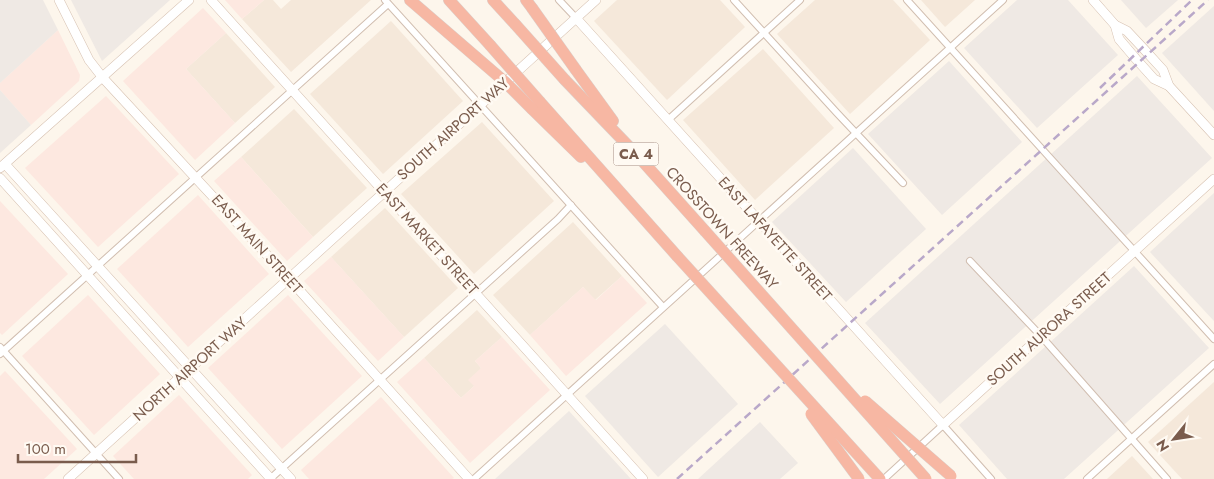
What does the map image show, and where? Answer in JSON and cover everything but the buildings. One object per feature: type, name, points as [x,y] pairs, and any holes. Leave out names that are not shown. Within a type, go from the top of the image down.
[{"type":"highway","points":[[410,0],[505,82],[536,106]]},
{"type":"highway","points":[[449,0],[490,45],[536,106]]},
{"type":"highway","name":"CROSSTOWN FREEWAY","points":[[493,0],[565,80],[637,155],[926,479]]},
{"type":"highway","points":[[529,4],[637,155]]},
{"type":"highway","name":"CA 4","points":[[536,106],[569,147],[614,185],[779,370],[880,479]]},
{"type":"highway","points":[[779,370],[858,479]]},
{"type":"highway","points":[[830,371],[954,479]]},
{"type":"main road","name":"EAST MAIN STREET","points":[[59,0],[89,60],[103,78],[469,479]]},
{"type":"main road","points":[[189,0],[3,166],[98,265],[291,479]]},
{"type":"main road","name":"EAST MARKET STREET","points":[[210,0],[643,479]]},
{"type":"main road","name":"SOUTH AIRPORT WAY","points":[[288,279],[596,0]]},
{"type":"main road","points":[[1093,0],[1115,25],[1119,39],[1136,59],[1154,79],[1169,86],[1214,135]]},
{"type":"main road","name":"EAST LAFAYETTE STREET","points":[[576,18],[943,425]]},
{"type":"main road","points":[[0,178],[270,479]]},
{"type":"main road","name":"SOUTH AURORA STREET","points":[[943,425],[1214,179]]},
{"type":"main road","name":"NORTH AIRPORT WAY","points":[[68,479],[180,380],[288,279]]},
{"type":"street","name":"EAST LAFAYETTE STREET","points":[[559,0],[576,18]]},
{"type":"street","points":[[734,0],[855,134],[903,183]]},
{"type":"street","points":[[668,120],[800,0]]},
{"type":"street","points":[[907,0],[1214,339]]},
{"type":"street","points":[[474,479],[1003,0]]},
{"type":"street","points":[[119,479],[1,351],[196,178],[387,2],[663,307]]},
{"type":"street","points":[[270,479],[476,294],[571,205]]},
{"type":"street","points":[[970,261],[1041,336],[1167,479]]},
{"type":"street","points":[[1087,479],[1214,364]]},
{"type":"street","name":"EAST LAFAYETTE STREET","points":[[943,425],[991,479]]},
{"type":"street","name":"SOUTH AURORA STREET","points":[[884,479],[943,425]]},
{"type":"shaded area","points":[[0,0],[43,0],[58,30],[0,83]]},
{"type":"shaded area","points":[[71,0],[170,0],[102,61]]},
{"type":"shaded area","points":[[225,0],[264,0],[242,19]]},
{"type":"shaded area","points":[[264,0],[273,0],[281,9],[291,0],[371,0],[291,72],[242,19]]},
{"type":"shaded area","points":[[617,0],[720,0],[745,27],[667,100],[594,21]]},
{"type":"shaded area","points":[[815,0],[893,0],[930,40],[850,114],[777,34]]},
{"type":"shaded area","points":[[921,0],[975,0],[945,27]]},
{"type":"shaded area","points":[[1017,0],[1068,0],[1118,55],[1037,128],[964,48]]},
{"type":"shaded area","points":[[1121,0],[1178,0],[1146,28]]},
{"type":"shaded area","points":[[1214,6],[1214,111],[1162,53]]},
{"type":"shaded area","points":[[203,8],[226,33],[186,69],[235,123],[195,160],[123,81]]},
{"type":"shaded area","points":[[391,21],[463,101],[383,174],[310,94]]},
{"type":"shaded area","points":[[58,30],[80,75],[79,81],[31,125],[0,90],[0,83]]},
{"type":"shaded area","points":[[226,33],[275,87],[235,123],[186,69]]},
{"type":"shaded area","points":[[763,49],[834,128],[755,200],[683,120]]},
{"type":"shaded area","points":[[949,61],[1022,142],[942,215],[868,134]]},
{"type":"shaded area","points":[[1137,76],[1212,158],[940,404],[865,323]]},
{"type":"shaded area","points":[[0,90],[31,125],[0,153]]},
{"type":"shaded area","points":[[106,96],[179,174],[98,247],[25,168]]},
{"type":"shaded area","points":[[294,109],[367,188],[313,237],[241,157]]},
{"type":"shaded area","points":[[482,122],[554,201],[474,274],[401,194]]},
{"type":"shaded area","points":[[853,148],[926,229],[846,302],[772,222]]},
{"type":"shaded area","points":[[241,157],[313,237],[287,261],[214,181]]},
{"type":"shaded area","points":[[1214,193],[1214,321],[1150,252]]},
{"type":"shaded area","points":[[198,195],[269,274],[188,347],[117,269]]},
{"type":"shaded area","points":[[0,201],[68,274],[2,335],[0,333]]},
{"type":"shaded area","points":[[385,208],[458,288],[404,337],[331,257]]},
{"type":"shaded area","points":[[573,222],[622,276],[595,300],[583,287],[530,335],[493,295]]},
{"type":"shaded area","points":[[331,257],[404,337],[378,361],[304,281]]},
{"type":"shaded area","points":[[1134,266],[1209,348],[1064,479],[1007,479],[959,425]]},
{"type":"shaded area","points":[[622,276],[647,303],[566,376],[530,335],[583,287],[596,300]]},
{"type":"shaded area","points":[[88,295],[160,374],[94,435],[22,356]]},
{"type":"shaded area","points":[[288,295],[362,376],[282,449],[208,368]]},
{"type":"shaded area","points":[[477,310],[502,337],[475,361],[481,368],[474,386],[461,398],[424,358]]},
{"type":"shaded area","points":[[665,324],[738,404],[658,477],[585,396]]},
{"type":"shaded area","points":[[502,337],[550,390],[470,463],[397,382],[424,358],[461,398],[474,386],[468,380],[481,368],[475,361]]},
{"type":"shaded area","points":[[5,371],[77,449],[44,479],[0,479],[0,376]]},
{"type":"shaded area","points":[[1214,382],[1214,479],[1182,479],[1148,442]]},
{"type":"shaded area","points":[[179,395],[252,475],[248,479],[134,479],[113,456]]},
{"type":"shaded area","points":[[381,397],[454,478],[309,479],[301,470]]},
{"type":"shaded area","points":[[569,411],[631,479],[495,479]]},
{"type":"shaded area","points":[[760,422],[798,463],[780,479],[698,479]]},
{"type":"shaded area","points":[[1132,456],[1153,479],[1107,479]]},
{"type":"railway","points":[[1100,88],[1192,0]]},
{"type":"railway","points":[[677,479],[1208,0]]}]
